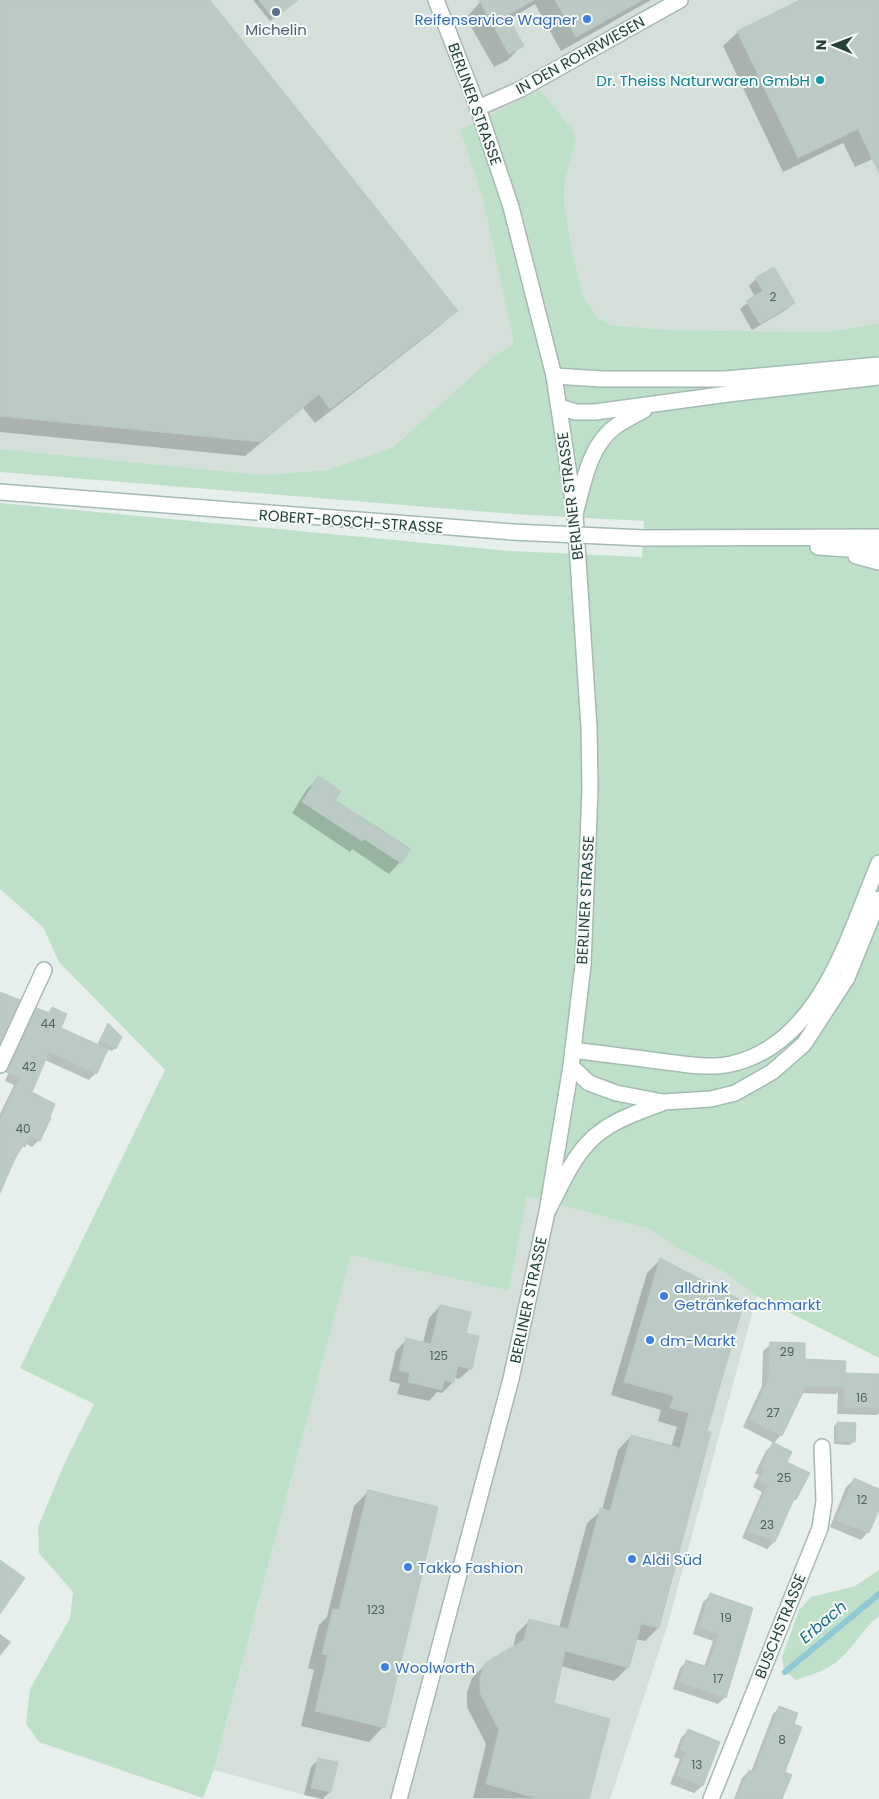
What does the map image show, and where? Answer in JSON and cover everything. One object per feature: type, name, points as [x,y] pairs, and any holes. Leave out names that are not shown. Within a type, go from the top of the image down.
[{"type":"main road","name":"BERLINER STRASSE","points":[[399,1799],[511,1379],[547,1212],[572,1066],[583,965],[590,789],[590,727],[575,514],[554,376],[511,207],[478,108],[436,0]]},
{"type":"main road","name":"IN DEN ROHRWIESEN","points":[[478,108],[521,89],[680,0]]},
{"type":"main road","points":[[554,376],[602,379],[726,379],[879,364]]},
{"type":"main road","points":[[559,408],[576,412],[595,412],[728,394],[879,377]]},
{"type":"main road","points":[[575,514],[587,470],[598,447],[614,427],[650,406]]},
{"type":"main road","name":"ROBERT-BOSCH-STRASSE","points":[[0,492],[512,532],[644,538],[879,541]]},
{"type":"main road","name":"ROBERT-BOSCH-STRASSE","points":[[702,539],[783,545],[879,541]]},
{"type":"main road","points":[[783,545],[838,551],[879,562]]},
{"type":"main road","points":[[573,1050],[693,1066],[730,1065],[768,1052],[792,1033],[831,976],[879,863]]},
{"type":"main road","points":[[572,1066],[589,1083],[616,1093],[663,1102],[711,1099],[735,1093],[772,1072],[804,1044],[847,978],[879,899]]},
{"type":"main road","points":[[0,1065],[44,970]]},
{"type":"main road","points":[[547,1212],[568,1172],[588,1143],[607,1127],[663,1102]]},
{"type":"main road","name":"BUSCHSTRASSE","points":[[711,1799],[820,1528],[824,1501],[822,1447]]},
{"type":"shaded area","points":[[0,0],[879,0],[879,323],[830,332],[671,330],[611,325],[597,318],[583,295],[571,247],[564,202],[565,178],[576,142],[460,130],[483,200],[514,344],[495,355],[392,448],[327,470],[264,475],[0,449]]},
{"type":"shaded area","points":[[527,1196],[650,1229],[676,1247],[724,1272],[757,1296],[667,1627],[610,1799],[320,1799],[214,1770],[351,1255],[509,1291]]},
{"type":"green space","points":[[540,90],[572,129],[576,142],[565,178],[564,202],[571,247],[583,295],[597,318],[611,325],[671,330],[830,332],[879,323],[879,1358],[757,1296],[724,1272],[676,1247],[650,1229],[527,1196],[509,1291],[351,1255],[214,1769],[203,1798],[39,1742],[26,1724],[30,1689],[70,1618],[73,1592],[39,1553],[38,1527],[65,1462],[94,1404],[20,1368],[165,1070],[59,962],[43,927],[0,889],[0,503],[511,551],[642,557],[644,521],[513,514],[0,472],[0,449],[264,475],[327,470],[392,448],[495,355],[514,344],[483,200],[460,130]]},
{"type":"green space","points":[[879,1570],[879,1616],[849,1650],[825,1669],[796,1680],[784,1670],[782,1657],[799,1610],[811,1597],[855,1586]]},
{"type":"building","points":[[0,0],[210,0],[458,311],[330,409],[319,394],[261,442],[0,416]]},
{"type":"building","name":"Michelin","points":[[259,0],[298,0],[274,19]]},
{"type":"building","name":"Reifenservice Wagner","points":[[479,0],[534,0],[507,15],[524,46],[509,54]]},
{"type":"building","name":"Reifenservice Wagner","points":[[555,0],[642,0],[576,37]]},
{"type":"building","name":"Dr. Theiss Naturwaren GmbH","points":[[800,0],[879,0],[879,173],[858,129],[798,158],[737,31]]},
{"type":"building","points":[[774,267],[795,303],[760,324],[746,301],[763,291],[755,278]]},
{"type":"building","points":[[318,776],[341,791],[335,800],[411,849],[401,863],[364,839],[362,841],[302,802]]},
{"type":"building","points":[[0,992],[20,1000],[0,1043]]},
{"type":"building","points":[[52,1007],[67,1014],[61,1028],[108,1049],[97,1074],[49,1052],[32,1092],[55,1104],[51,1118],[40,1141],[30,1136],[25,1147],[21,1145],[0,1193],[0,1120],[20,1078],[6,1072],[37,1008],[49,1013]]},
{"type":"building","points":[[108,1023],[122,1037],[116,1049],[100,1040]]},
{"type":"building","points":[[660,1258],[744,1302],[707,1431],[711,1432],[659,1628],[641,1624],[629,1668],[565,1651],[554,1703],[610,1719],[589,1799],[541,1799],[486,1784],[499,1730],[480,1693],[480,1678],[485,1663],[524,1640],[529,1619],[568,1629],[600,1508],[610,1511],[631,1435],[680,1448],[689,1413],[670,1408],[674,1396],[624,1382]]},
{"type":"building","points":[[440,1305],[471,1312],[466,1333],[479,1336],[472,1369],[458,1366],[454,1383],[444,1380],[442,1390],[408,1382],[410,1373],[399,1370],[406,1338],[431,1344]]},
{"type":"building","points":[[770,1342],[805,1343],[805,1359],[846,1361],[844,1387],[806,1386],[782,1436],[749,1420],[769,1378]]},
{"type":"building","points":[[845,1373],[879,1374],[879,1408],[844,1407]]},
{"type":"building","points":[[837,1422],[856,1423],[855,1442],[836,1441]]},
{"type":"building","points":[[773,1442],[792,1452],[787,1462],[810,1473],[796,1500],[794,1499],[775,1542],[748,1531],[768,1485],[759,1480],[765,1468],[761,1466]]},
{"type":"building","points":[[854,1478],[879,1489],[879,1510],[869,1533],[836,1520]]},
{"type":"building","points":[[368,1490],[438,1507],[385,1728],[315,1711],[328,1655],[322,1654],[333,1609],[339,1610]]},
{"type":"building","points":[[0,1560],[25,1578],[0,1614]]},
{"type":"building","points":[[710,1593],[753,1608],[726,1698],[679,1682],[686,1660],[708,1667],[719,1634],[699,1627]]},
{"type":"building","points":[[779,1706],[798,1713],[794,1724],[802,1727],[785,1772],[792,1775],[782,1799],[736,1799],[749,1770],[754,1772]]},
{"type":"building","points":[[688,1729],[720,1742],[703,1786],[677,1776],[686,1752],[680,1749]]},
{"type":"building","points":[[318,1758],[338,1762],[331,1792],[311,1788]]},
{"type":"waterway","name":"Erbach","points":[[785,1672],[879,1594]]},
{"type":"place","name":"Michelin","points":[[276,12]]},
{"type":"place","name":"Reifenservice Wagner","points":[[587,19]]},
{"type":"place","name":"Dr. Theiss Naturwaren GmbH","points":[[820,80]]},
{"type":"place","name":"alldrink Getränkefachmarkt","points":[[664,1296]]},
{"type":"place","name":"dm-Markt","points":[[650,1340]]},
{"type":"place","name":"Aldi Süd","points":[[632,1559]]},
{"type":"place","name":"Takko Fashion","points":[[408,1567]]},
{"type":"place","name":"Woolworth","points":[[385,1667]]}]
